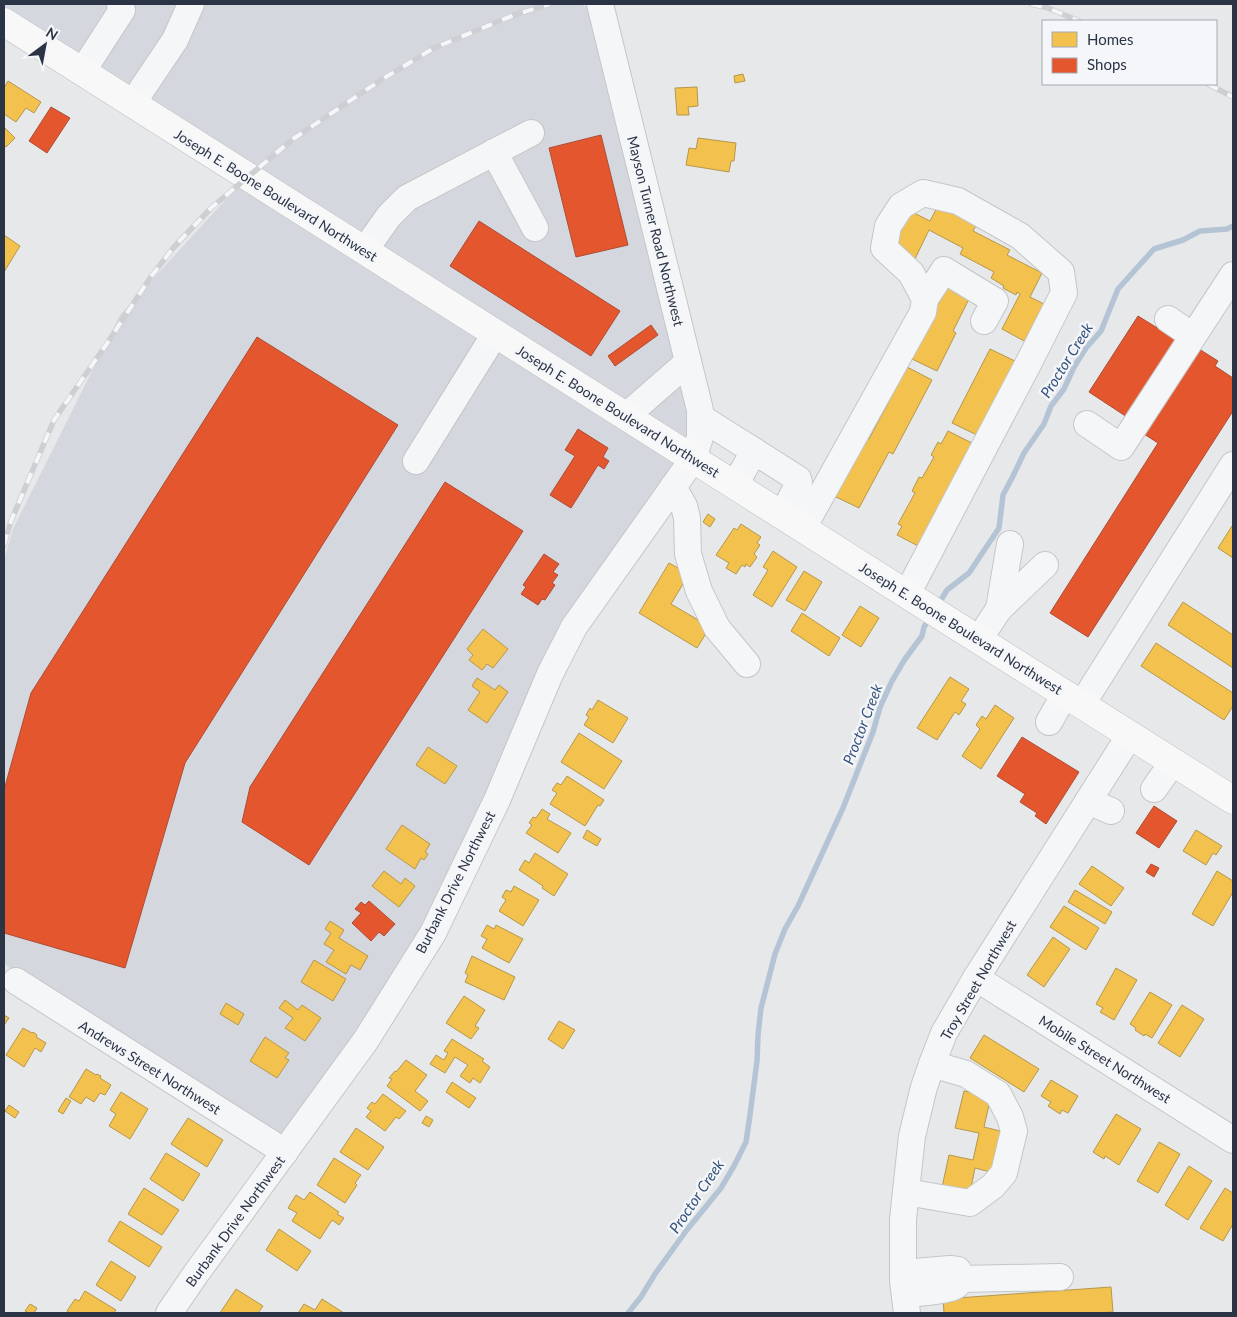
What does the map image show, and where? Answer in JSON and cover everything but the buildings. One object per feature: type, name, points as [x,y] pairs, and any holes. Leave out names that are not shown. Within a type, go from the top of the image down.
[{"type":"main road","name":"Joseph E. Boone Boulevard Northwest","points":[[4,22],[1233,800]]},
{"type":"street","points":[[82,72],[122,10],[120,4]]},
{"type":"street","points":[[134,104],[175,40],[191,4]]},
{"type":"street","name":"Mayson Turner Road Northwest","points":[[600,4],[700,410],[700,437],[693,459]]},
{"type":"street","points":[[364,251],[389,216],[406,198],[531,133]]},
{"type":"street","points":[[494,152],[535,228]]},
{"type":"street","points":[[914,598],[1064,293],[1060,272],[1020,236],[958,201],[923,193],[901,206],[888,226],[884,248],[911,273],[926,299]]},
{"type":"street","points":[[793,522],[923,312],[926,299],[944,270],[995,301],[984,321]]},
{"type":"street","points":[[1087,424],[1121,447],[1233,275]]},
{"type":"street","points":[[1168,318],[1193,336]]},
{"type":"street","points":[[416,460],[495,334]]},
{"type":"street","points":[[626,416],[688,362]]},
{"type":"street","points":[[700,417],[798,479],[793,522]]},
{"type":"street","points":[[735,485],[754,451]]},
{"type":"street","name":"Burbank Drive Northwest","points":[[170,1313],[195,1274],[366,1040],[433,933],[497,800],[550,674],[574,627],[693,459]]},
{"type":"street","points":[[1049,722],[1073,699],[1233,465]]},
{"type":"street","points":[[673,486],[684,506],[687,518],[688,554],[699,591],[717,628],[747,664]]},
{"type":"street","points":[[999,608],[1010,544]]},
{"type":"street","points":[[978,639],[999,608],[1045,565]]},
{"type":"street","name":"Troy Street Northwest","points":[[905,1293],[903,1219],[912,1136],[924,1087],[944,1033],[976,978],[1099,806],[1104,758],[1130,735]]},
{"type":"street","points":[[1154,789],[1173,762]]},
{"type":"street","name":"Mobile Street Northwest","points":[[976,978],[1233,1140]]},
{"type":"street","name":"Andrews Street Northwest","points":[[16,982],[284,1152]]},
{"type":"street","points":[[906,1192],[970,1202],[993,1186],[1004,1173],[1014,1131],[1010,1117],[998,1094],[966,1074],[932,1064]]},
{"type":"street","points":[[905,1293],[950,1289],[957,1285],[960,1279],[1060,1277]]},
{"type":"shaded area","points":[[4,4],[579,4],[601,12],[701,440],[561,650],[443,904],[280,1149],[4,964],[4,560],[13,529],[120,315],[250,173],[4,17]]},
{"type":"waterway","name":"Proctor Creek","points":[[938,605],[947,590],[969,573],[999,528],[1003,495],[1024,453],[1044,424],[1051,406],[1064,389],[1074,367],[1086,348],[1101,331],[1118,289],[1154,249],[1183,240],[1200,231],[1227,229],[1233,226]]},
{"type":"waterway","name":"Proctor Creek","points":[[628,1313],[686,1231],[721,1188],[746,1142],[757,1061],[761,1008],[775,954],[843,808],[873,732],[880,707],[905,659],[922,636],[924,627],[930,617]]},
{"type":"railway","points":[[4,545],[11,521],[54,420],[150,278],[174,247],[211,208],[293,139],[381,80],[434,48],[514,15],[550,4]]},
{"type":"railway","points":[[1031,4],[1048,8],[1077,20]]},
{"type":"railway","points":[[1210,85],[1233,97]]}]
